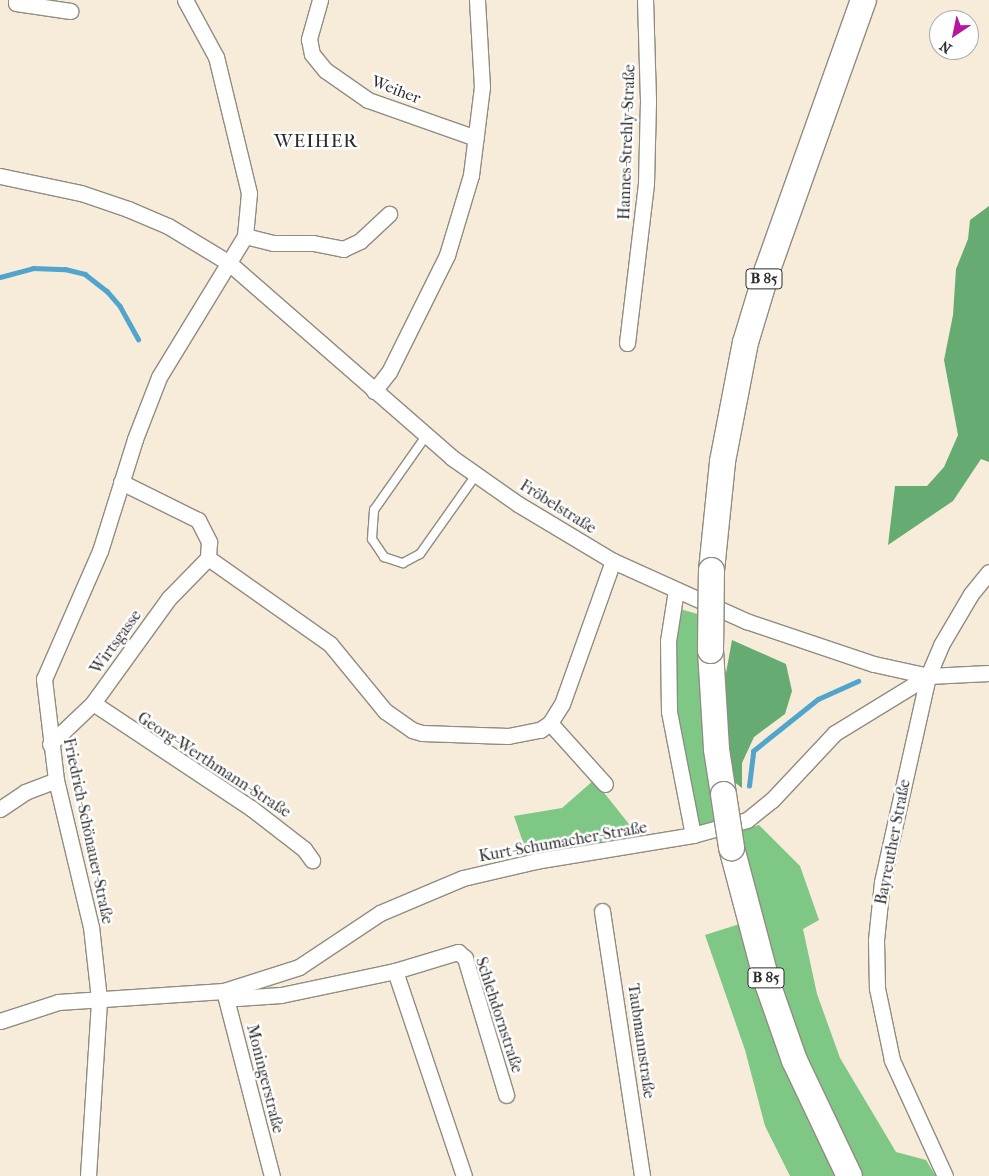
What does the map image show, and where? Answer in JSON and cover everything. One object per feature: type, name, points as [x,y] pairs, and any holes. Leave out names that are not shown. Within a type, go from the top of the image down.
[{"type":"main road","name":"B 85","points":[[849,1176],[794,1060],[749,921],[731,847],[716,748],[710,650],[711,570],[722,461],[745,342],[767,269],[863,0]]},
{"type":"street","points":[[16,0],[16,3],[70,11]]},
{"type":"street","points":[[186,0],[216,57],[249,193],[245,236],[273,243],[314,243],[343,249],[360,240],[389,214]]},
{"type":"street","name":"Weiher","points":[[320,0],[309,39],[312,54],[325,70],[368,100],[476,138]]},
{"type":"street","points":[[374,391],[389,372],[447,255],[471,175],[482,87],[477,0]]},
{"type":"street","name":"Hannes-Strehly-Straße","points":[[627,343],[646,183],[645,0]]},
{"type":"street","name":"Fröbelstraße","points":[[0,176],[81,193],[128,209],[168,226],[229,264],[304,327],[426,436],[476,475],[613,561],[746,621],[874,664],[928,676]]},
{"type":"street","name":"Friedrich-Schönauer-Straße","points":[[88,1176],[99,999],[92,927],[56,780],[50,744],[44,679],[100,551],[121,482],[159,377],[245,236]]},
{"type":"street","points":[[121,482],[198,520],[209,542],[208,558],[330,644],[385,711],[412,730],[508,736],[540,730],[550,724],[562,704],[613,561]]},
{"type":"street","name":"Wirtsgasse","points":[[50,744],[93,704],[169,598],[208,558]]},
{"type":"street","name":"Bayreuther Straße","points":[[945,1176],[892,1060],[877,988],[876,940],[882,882],[928,676],[941,645],[971,594],[989,572]]},
{"type":"street","points":[[676,590],[668,642],[669,711],[693,835],[747,820],[772,800],[835,733],[928,676],[989,673]]},
{"type":"street","name":"Georg-Werthmann-Straße","points":[[93,704],[252,808],[304,849],[312,860]]},
{"type":"street","points":[[550,724],[605,784]]},
{"type":"street","points":[[0,809],[25,792],[56,780]]},
{"type":"street","name":"Kurt-Schumacher-Straße","points":[[0,1021],[58,1002],[224,991],[299,967],[380,913],[463,878],[693,835]]},
{"type":"street","name":"Taubmannstraße","points":[[602,911],[642,1176]]},
{"type":"street","name":"Schlehdornstraße","points":[[224,991],[237,998],[282,995],[395,971],[458,952],[465,958],[506,1095]]},
{"type":"street","points":[[395,971],[464,1176]]},
{"type":"street","name":"Moningerstraße","points":[[224,991],[272,1176]]},
{"type":"lane","points":[[426,436],[374,510],[372,539],[384,557],[403,563],[420,554],[476,475]]},
{"type":"green space","points":[[989,206],[989,462],[981,459],[953,501],[888,545],[895,486],[927,486],[944,467],[958,435],[944,360],[953,315],[956,269],[968,239],[970,220]]},
{"type":"green space","points":[[673,607],[701,615],[715,831],[693,835],[675,753]]},
{"type":"green space","points":[[732,640],[786,664],[792,691],[785,714],[754,737],[742,763],[742,788],[733,781],[722,695]]},
{"type":"green space","points":[[594,780],[640,838],[528,857],[514,816],[562,808]]},
{"type":"green space","points":[[759,825],[800,866],[819,920],[803,929],[817,994],[840,1058],[896,1152],[926,1160],[936,1176],[861,1176],[817,1085],[750,895],[737,831]]},
{"type":"green space","points":[[749,921],[849,1176],[790,1176],[765,1126],[745,1050],[705,935]]},
{"type":"waterway","points":[[0,277],[33,268],[65,269],[85,274],[107,291],[120,306],[138,339]]},
{"type":"waterway","points":[[749,786],[753,751],[818,699],[858,681]]},
{"type":"district","name":"WEIHER","points":[[316,142]]}]
